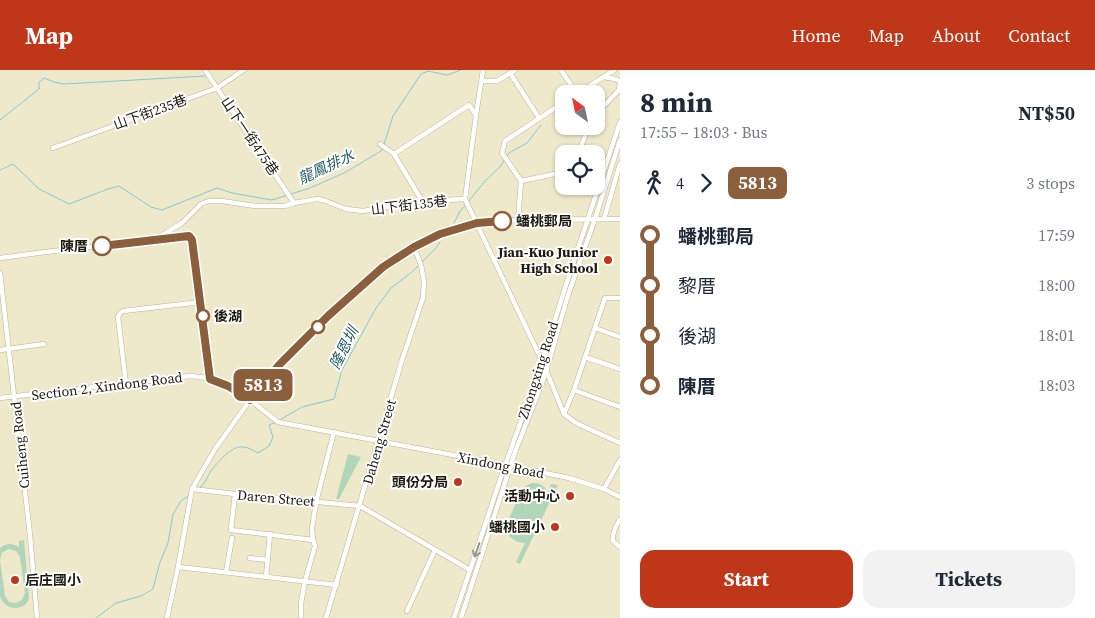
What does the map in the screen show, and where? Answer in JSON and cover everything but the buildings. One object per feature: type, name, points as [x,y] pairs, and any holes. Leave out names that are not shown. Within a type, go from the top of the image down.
[{"type":"street","name":"山下一街475巷","points":[[205,70],[293,202]]},
{"type":"street","name":"山下街235巷","points":[[53,148],[217,88],[244,70]]},
{"type":"street","points":[[483,70],[467,201],[542,362],[564,414],[576,423],[620,443]]},
{"type":"street","points":[[482,81],[497,81],[515,70]]},
{"type":"street","points":[[561,70],[571,85]]},
{"type":"street","points":[[591,85],[614,70]]},
{"type":"street","points":[[510,73],[539,118]]},
{"type":"street","points":[[603,77],[616,79],[620,82],[619,90],[605,105]]},
{"type":"street","points":[[394,154],[469,104],[476,115]]},
{"type":"street","points":[[518,220],[521,181],[504,157],[505,141],[555,108]]},
{"type":"street","name":"Zhongxing Road","points":[[461,618],[508,465],[620,122]]},
{"type":"street","name":"Zhongxing Road","points":[[454,618],[508,465],[546,371],[568,295],[618,151],[620,140]]},
{"type":"street","points":[[381,145],[394,154],[422,201]]},
{"type":"street","points":[[604,219],[620,164]]},
{"type":"street","points":[[521,181],[555,174]]},
{"type":"street","name":"山下街135巷","points":[[152,241],[182,223],[201,204],[222,200],[255,206],[285,206],[293,202],[317,199],[346,209],[363,211],[422,201],[467,201]]},
{"type":"street","points":[[167,618],[192,489],[215,449],[250,400],[279,365],[328,316],[383,267],[414,247],[440,234],[477,223],[518,220],[620,219]]},
{"type":"street","points":[[0,258],[189,236],[192,240],[210,379]]},
{"type":"street","name":"Daheng Street","points":[[326,618],[402,360],[423,298],[424,282],[421,263],[414,247]]},
{"type":"street","name":"Cuiheng Road","points":[[0,273],[30,535],[37,618]]},
{"type":"street","points":[[564,414],[605,298],[620,298]]},
{"type":"street","points":[[126,384],[118,318],[120,313],[201,302]]},
{"type":"street","points":[[595,328],[620,337]]},
{"type":"street","points":[[0,350],[44,344]]},
{"type":"street","points":[[585,357],[620,369]]},
{"type":"street","name":"Section 2, Xindong Road","points":[[0,398],[190,376],[210,379],[228,386],[277,421],[379,441]]},
{"type":"street","points":[[574,390],[620,407]]},
{"type":"street","points":[[301,618],[301,603],[305,581],[315,546],[312,529],[316,502],[334,432]]},
{"type":"street","name":"Xindong Road","points":[[379,441],[569,478],[604,489],[620,498]]},
{"type":"street","points":[[604,489],[620,460]]},
{"type":"street","name":"Daren Street","points":[[192,489],[360,506]]},
{"type":"street","points":[[234,494],[231,530],[313,540]]},
{"type":"street","points":[[360,506],[470,570]]},
{"type":"street","points":[[620,519],[612,537],[612,542],[620,546]]},
{"type":"street","points":[[266,577],[270,534]]},
{"type":"street","points":[[226,572],[232,538]]},
{"type":"street","points":[[407,611],[435,550]]},
{"type":"street","points":[[250,558],[268,560]]},
{"type":"street","points":[[178,567],[337,585]]},
{"type":"green space","points":[[348,454],[361,457],[339,499],[336,499]]},
{"type":"green space","points":[[533,483],[542,485],[548,492],[551,484],[558,485],[520,564],[516,562],[525,543],[512,539],[505,528],[522,489]]},
{"type":"green space","points":[[24,540],[29,598],[23,606],[14,608],[5,604],[0,596],[0,560],[0,548],[9,544],[19,547],[19,541]],"holes":[[[8,549],[16,551],[20,557],[25,593],[22,600],[16,603],[9,602],[5,596],[0,560],[2,553]]]},
{"type":"waterway","name":"龍鳳排水","points":[[384,144],[393,116],[421,74],[428,71],[447,75],[461,70]]},
{"type":"waterway","points":[[0,120],[39,89],[39,82],[44,78],[64,84],[205,76]]},
{"type":"waterway","name":"隆恩圳","points":[[507,156],[527,143],[541,125]]},
{"type":"waterway","name":"龍鳳排水","points":[[0,170],[13,164],[39,189],[69,204],[119,186],[151,207],[162,210],[217,188],[232,193],[272,200],[310,188],[346,172],[383,148]]},
{"type":"waterway","name":"隆恩圳","points":[[468,202],[505,159]]},
{"type":"waterway","name":"隆恩圳","points":[[454,223],[460,211],[466,205]]},
{"type":"waterway","name":"隆恩圳","points":[[422,262],[440,242]]},
{"type":"waterway","name":"隆恩圳","points":[[278,421],[302,407],[334,399],[342,370],[376,308],[391,288],[419,265]]},
{"type":"waterway","name":"隆恩圳","points":[[200,487],[225,455],[234,449],[245,447],[258,453],[269,446],[273,437],[269,425],[274,423]]},
{"type":"waterway","name":"隆恩圳","points":[[96,618],[116,603],[141,596],[153,589],[160,562],[168,543],[173,514],[181,501],[188,496]]},
{"type":"bus line","name":"5813","points":[[102,246],[189,236],[192,240],[198,278],[210,379],[228,386],[250,400],[279,365],[328,316],[383,267],[414,247],[440,234],[477,223],[502,221]]},
{"type":"place","name":"蟠桃郵局","points":[[502,221]]},
{"type":"place","name":"陳厝","points":[[102,246]]},
{"type":"place","name":"Jian-Kuo Junior High School","points":[[608,260]]},
{"type":"place","name":"後湖","points":[[203,316]]},
{"type":"place","name":"頭份分局","points":[[458,482]]},
{"type":"place","name":"活動中心","points":[[570,496]]},
{"type":"place","name":"蟠桃國小","points":[[555,527]]},
{"type":"place","name":"后庄國小","points":[[15,580]]}]
